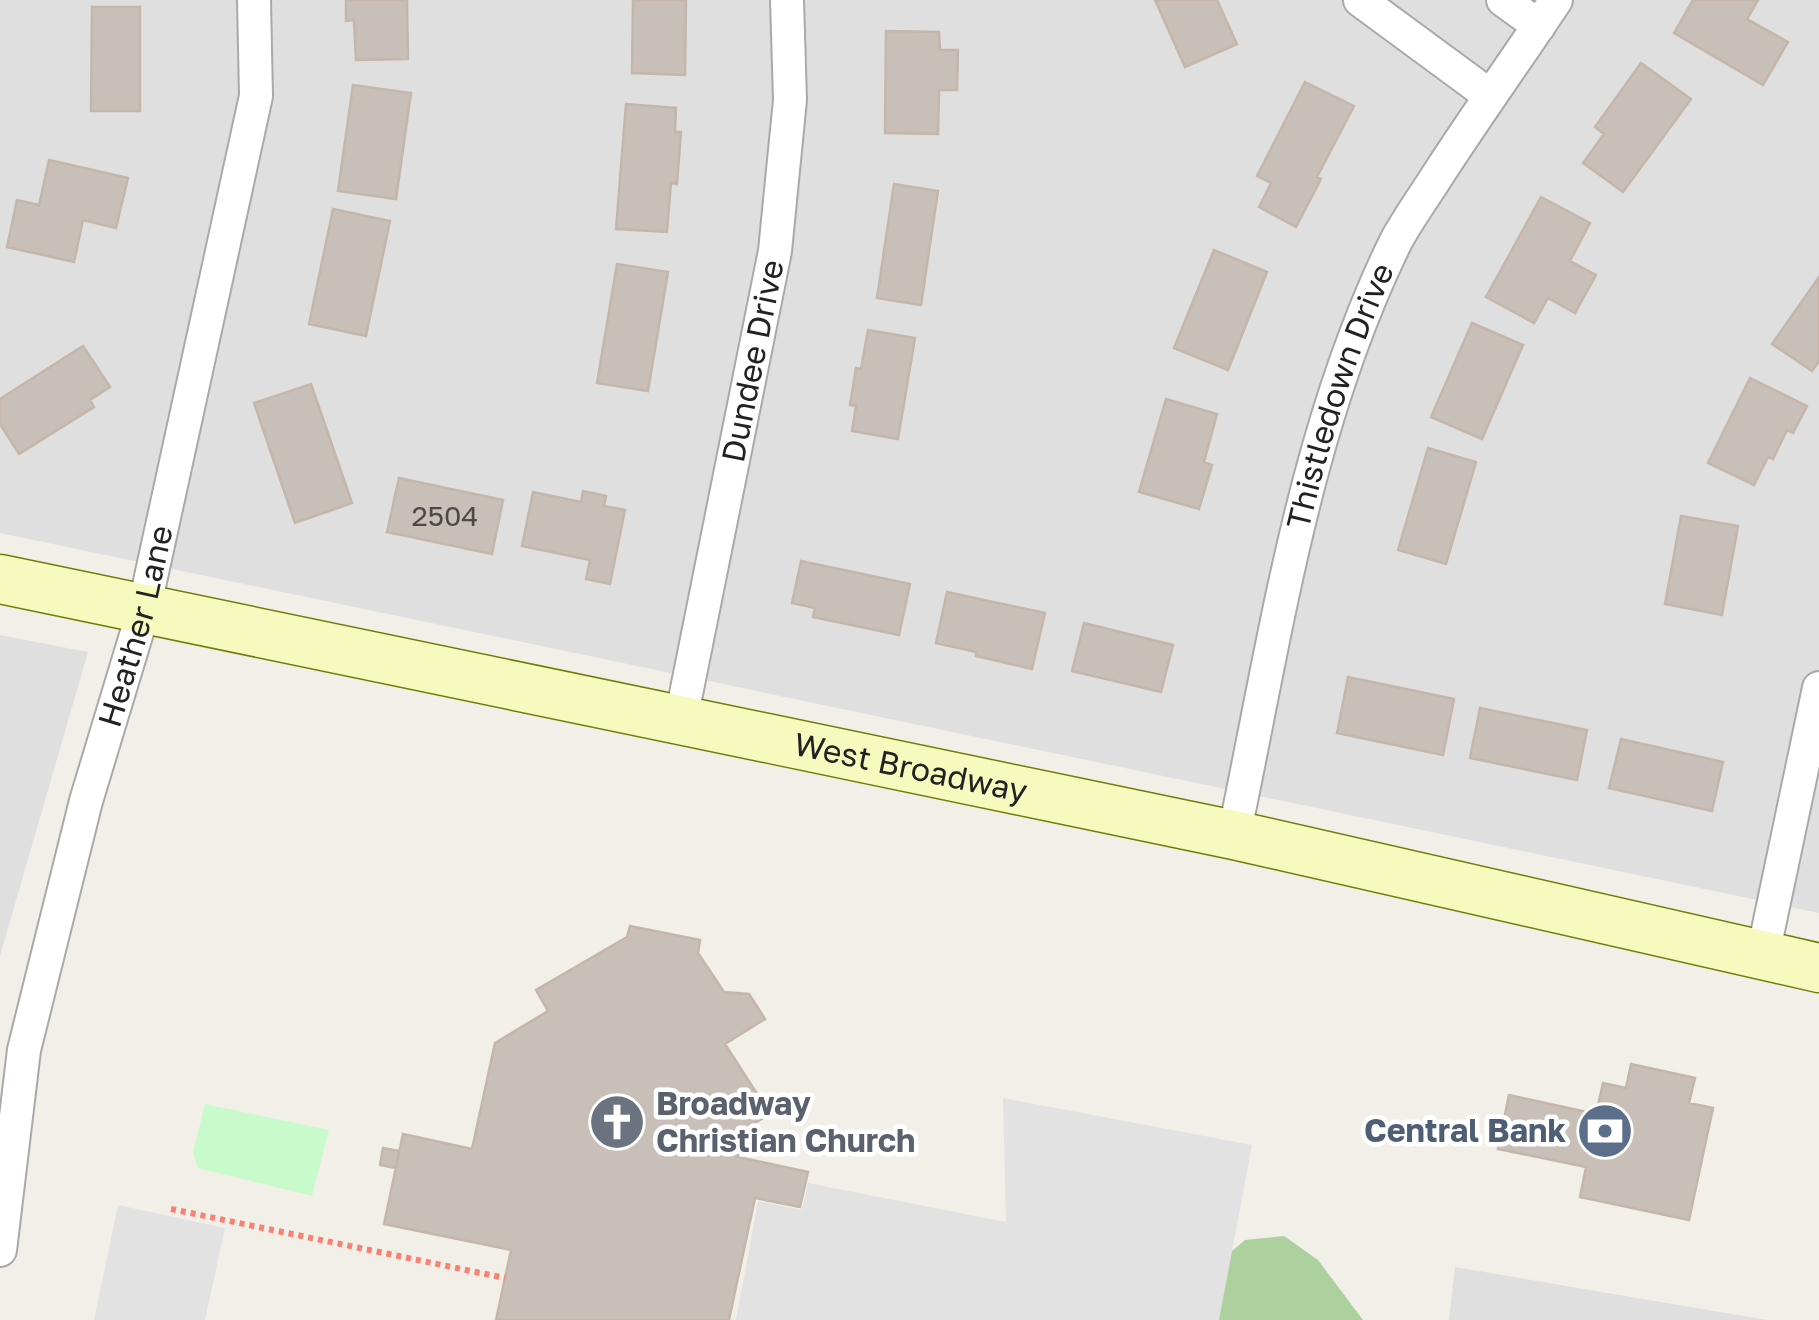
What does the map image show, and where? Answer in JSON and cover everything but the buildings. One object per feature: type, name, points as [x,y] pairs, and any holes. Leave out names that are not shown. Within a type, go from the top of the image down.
[{"type":"main road","name":"West Broadway","points":[[0,579],[1234,835],[1819,968]]},
{"type":"street","name":"Heather Lane","points":[[0,1250],[24,1050],[86,801],[144,608],[256,96],[254,0]]},
{"type":"street","name":"Dundee Drive","points":[[681,719],[775,252],[790,100],[786,0]]},
{"type":"street","points":[[1360,0],[1489,96]]},
{"type":"street","points":[[1503,0],[1548,13]]},
{"type":"street","name":"Thistledown Drive","points":[[1234,835],[1300,518],[1328,410],[1398,237],[1548,13]]},
{"type":"street","points":[[1763,954],[1819,688]]},
{"type":"path","points":[[171,1209],[505,1278]]},
{"type":"shaded area","points":[[0,0],[1819,0],[1819,913],[0,533]]},
{"type":"shaded area","points":[[0,635],[88,652],[0,956]]},
{"type":"shaded area","points":[[1003,1098],[1252,1145],[1219,1320],[736,1320],[758,1201],[802,1210],[808,1183],[1006,1222]]},
{"type":"shaded area","points":[[118,1205],[225,1228],[205,1320],[94,1320]]},
{"type":"shaded area","points":[[1455,1267],[1767,1320],[1449,1320]]},
{"type":"green space","points":[[205,1104],[329,1130],[312,1196],[198,1168],[193,1153]]},
{"type":"green space","points":[[1284,1236],[1318,1260],[1363,1320],[1211,1320],[1218,1263],[1245,1240]]},
{"type":"place","name":"Broadway Christian Church","points":[[617,1122]]},
{"type":"place","name":"Central Bank","points":[[1605,1131]]}]
